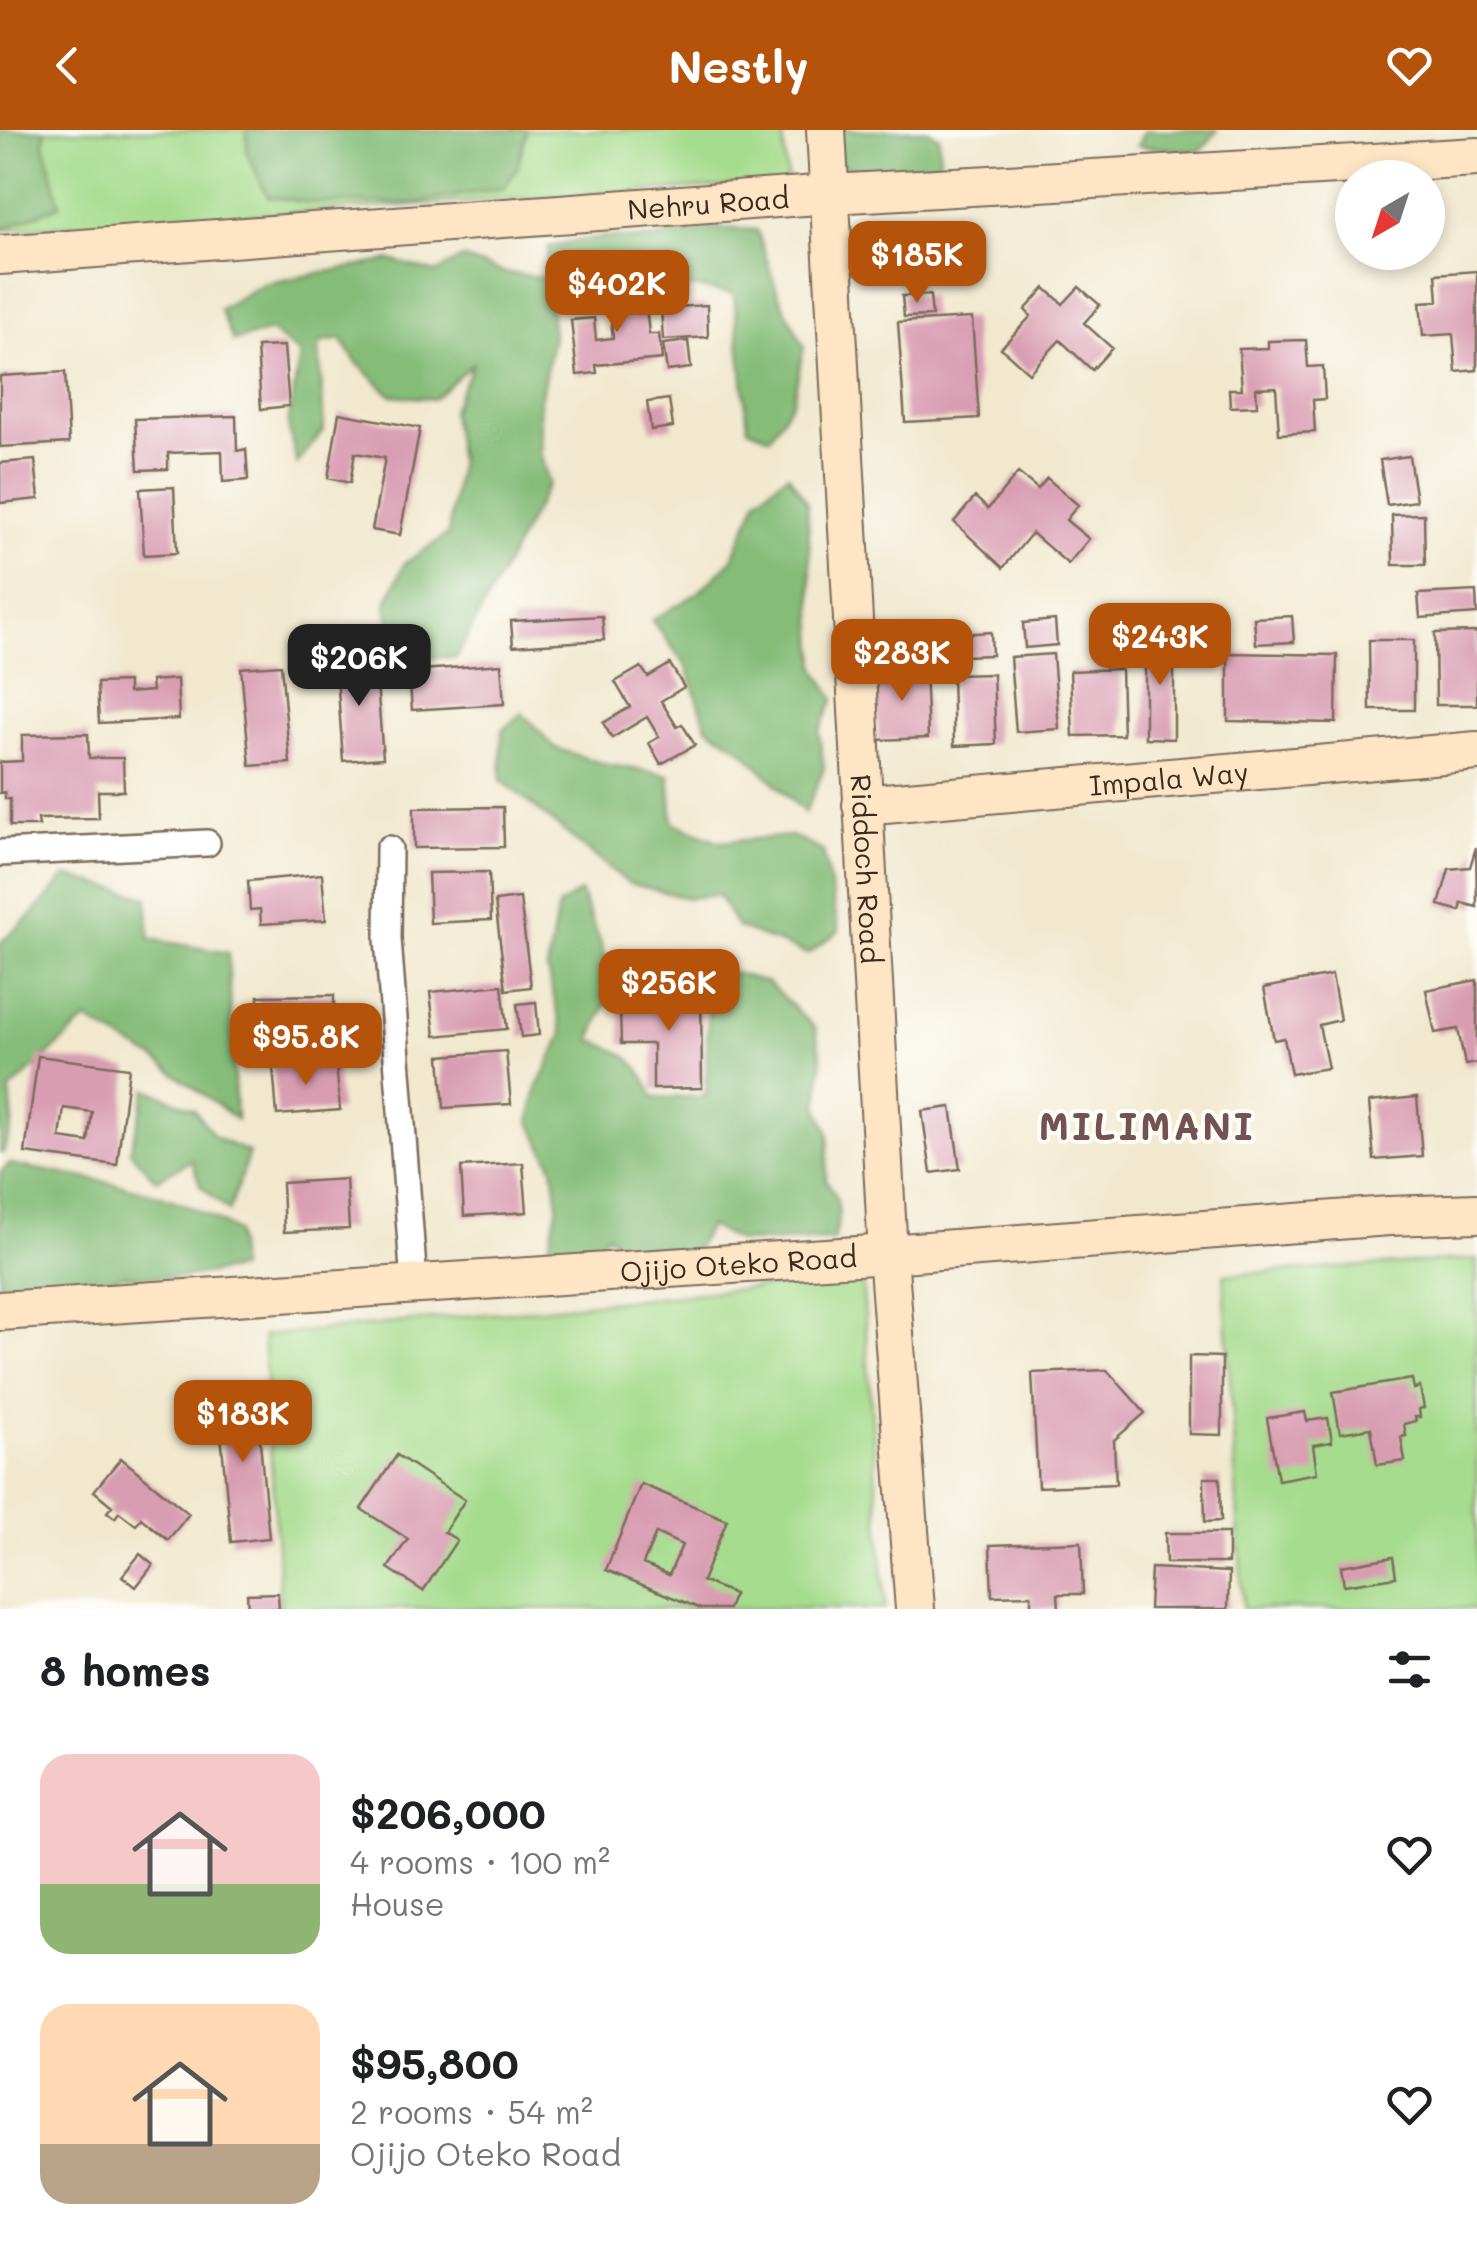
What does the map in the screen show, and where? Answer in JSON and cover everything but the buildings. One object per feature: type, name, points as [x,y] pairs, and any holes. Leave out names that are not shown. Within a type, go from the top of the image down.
[{"type":"street","name":"Riddoch Road","points":[[826,130],[888,1254],[915,1609]]},
{"type":"street","name":"Nehru Road","points":[[0,254],[831,194],[1477,157]]},
{"type":"street","name":"Impala Way","points":[[862,805],[1477,751]]},
{"type":"street","points":[[0,853],[207,843]]},
{"type":"street","points":[[389,849],[388,939],[414,1283]]},
{"type":"street","name":"Ojijo Oteko Road","points":[[0,1311],[888,1254],[1390,1216],[1477,1214]]},
{"type":"green space","points":[[0,130],[782,130],[788,183],[0,230]]},
{"type":"green space","points":[[0,130],[45,130],[44,143],[60,205],[0,230]]},
{"type":"green space","points":[[247,130],[527,130],[517,168],[504,188],[414,203],[314,203],[268,197],[247,153]]},
{"type":"green space","points":[[838,130],[928,130],[939,137],[940,170],[870,176],[840,164]]},
{"type":"green space","points":[[1145,130],[1218,130],[1200,152],[1137,146]]},
{"type":"green space","points":[[717,228],[757,230],[778,294],[804,347],[793,400],[770,437],[748,428],[734,294],[693,287],[658,292],[617,274],[580,300],[547,279],[553,336],[539,405],[541,457],[549,483],[456,658],[399,655],[386,605],[404,564],[448,534],[459,461],[451,411],[474,362],[434,399],[391,395],[356,362],[341,339],[319,343],[324,429],[297,464],[288,426],[300,354],[270,331],[233,341],[220,309],[263,284],[391,260],[436,273],[462,258],[506,273],[546,278],[548,247],[600,237],[651,239]]},
{"type":"green space","points":[[788,474],[807,502],[816,668],[834,699],[819,732],[824,768],[805,813],[741,749],[707,727],[687,667],[652,620],[698,593],[732,560],[758,498]]},
{"type":"green space","points":[[522,713],[555,748],[604,764],[669,775],[673,823],[720,842],[792,836],[823,851],[839,931],[808,954],[737,927],[718,895],[687,898],[628,883],[501,780],[502,730]]},
{"type":"green space","points":[[66,876],[147,897],[150,939],[228,953],[236,1119],[154,1058],[86,1020],[10,1090],[13,1123],[0,1153],[0,943],[34,913]]},
{"type":"green space","points":[[580,892],[601,944],[613,989],[591,1039],[630,1060],[654,1098],[706,1096],[709,966],[767,982],[815,1028],[822,1061],[818,1107],[829,1134],[826,1180],[838,1208],[834,1240],[740,1242],[709,1226],[694,1252],[630,1254],[607,1234],[589,1256],[548,1252],[558,1204],[553,1167],[530,1121],[537,1089],[563,1034],[547,970],[558,906]]},
{"type":"green space","points":[[147,1089],[194,1109],[215,1137],[249,1153],[229,1211],[200,1185],[192,1160],[156,1180],[130,1151]]},
{"type":"green space","points":[[10,1164],[127,1187],[183,1204],[236,1232],[239,1269],[178,1278],[121,1275],[92,1289],[35,1285],[0,1290],[0,1172]]},
{"type":"green space","points":[[1477,1259],[1477,1609],[1243,1609],[1224,1275]]},
{"type":"green space","points":[[862,1277],[885,1609],[281,1609],[263,1336]]},
{"type":"district","name":"MILIMANI","points":[[1147,1125]]}]
